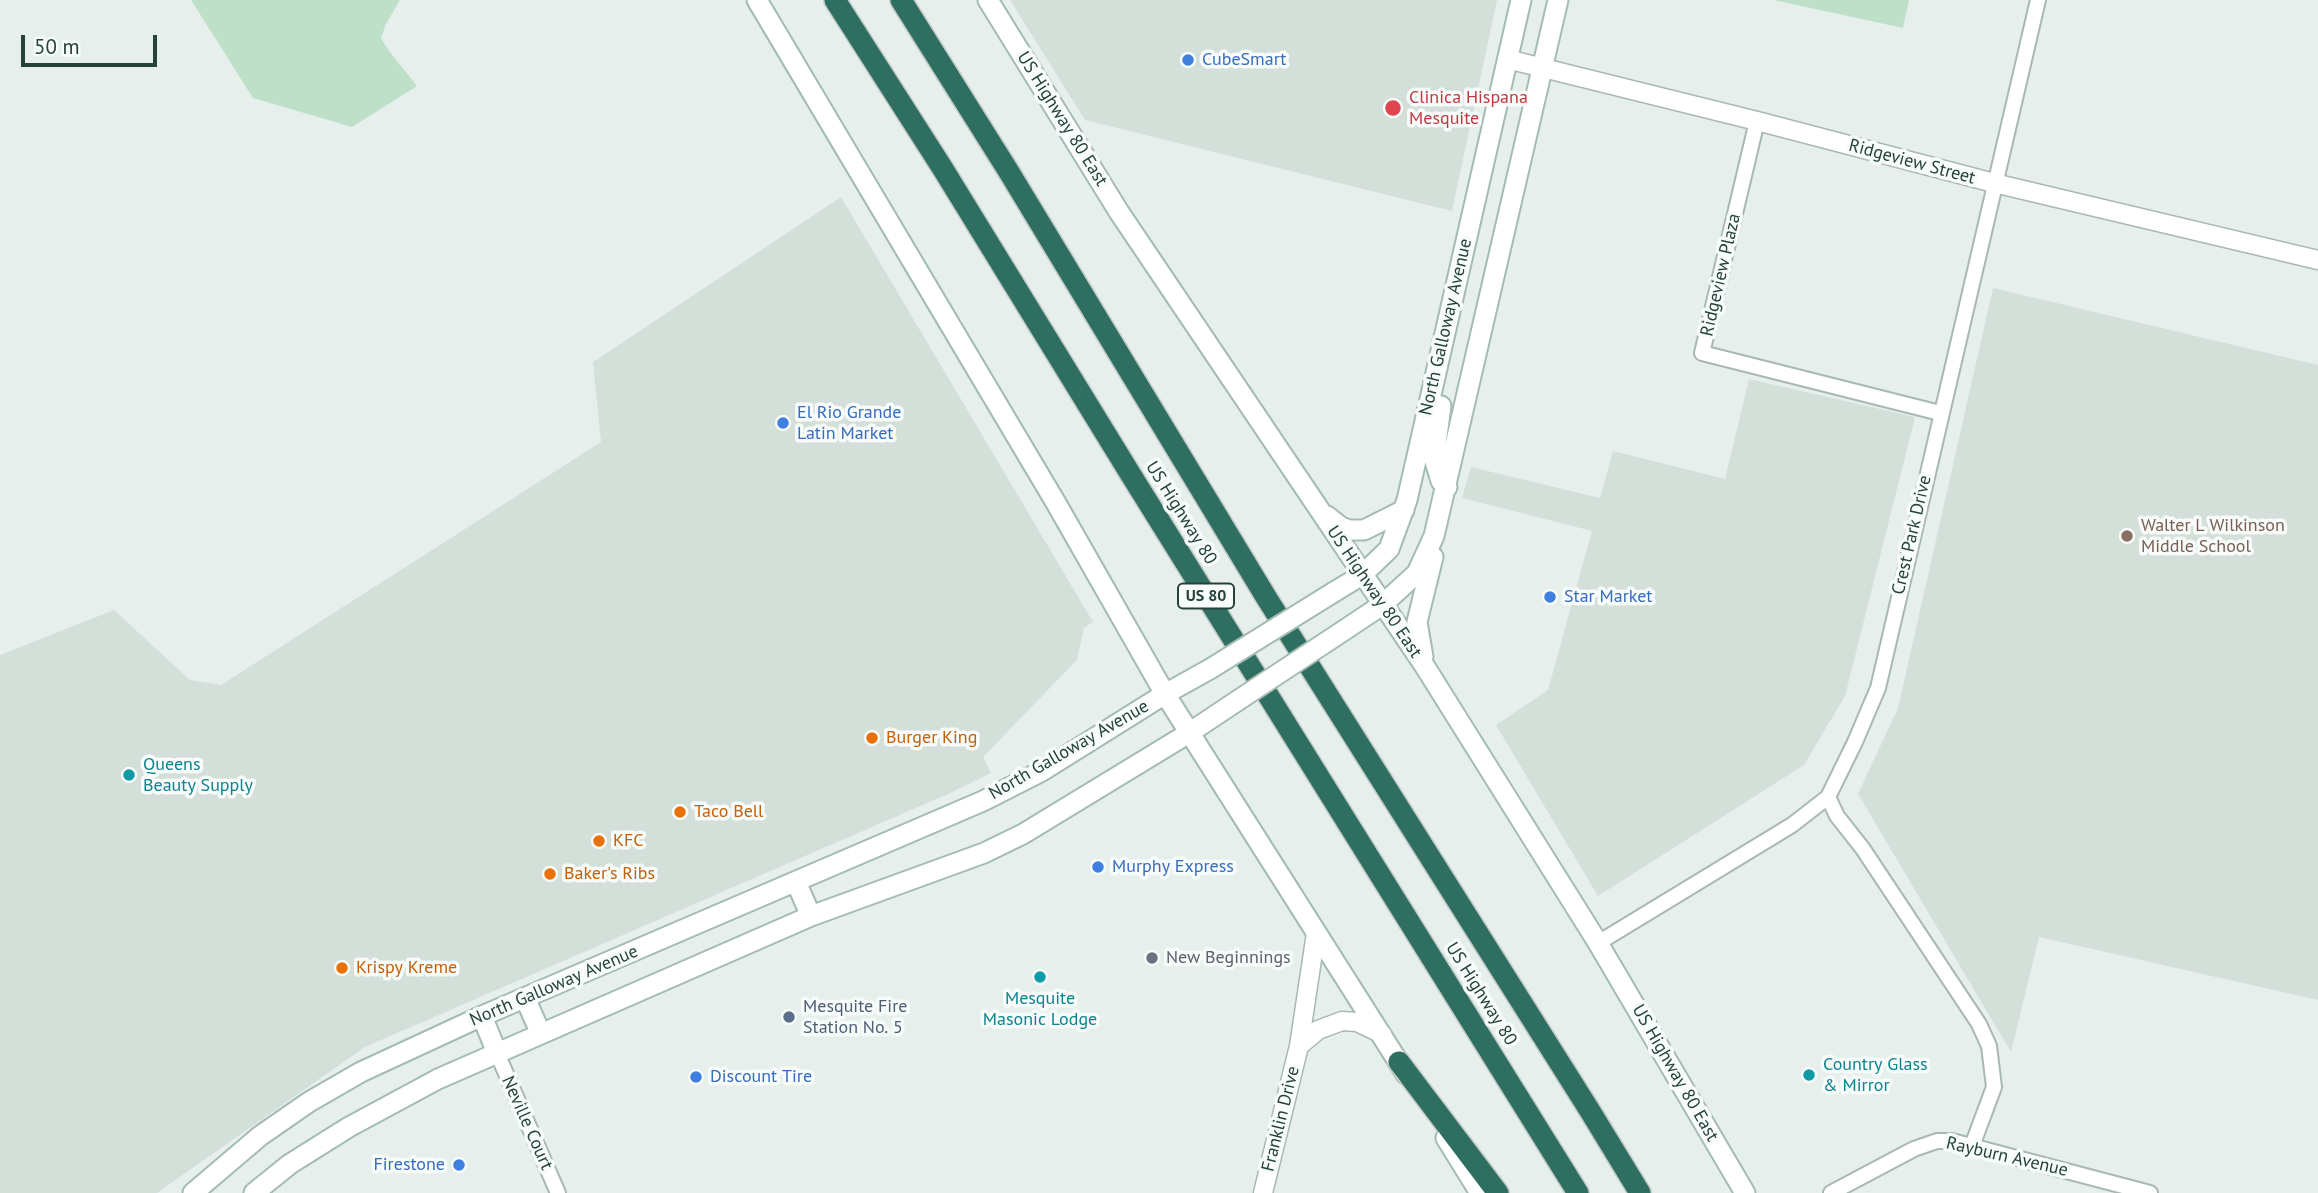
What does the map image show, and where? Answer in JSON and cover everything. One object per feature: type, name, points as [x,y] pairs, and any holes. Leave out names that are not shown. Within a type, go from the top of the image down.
[{"type":"highway","name":"US Highway 80","points":[[835,0],[943,169],[1578,1193]]},
{"type":"highway","name":"US Highway 80","points":[[901,0],[1009,172],[1272,608],[1640,1193]]},
{"type":"highway","points":[[1399,1062],[1498,1193]]},
{"type":"main road","points":[[757,0],[1056,503],[1165,694],[1480,1193]]},
{"type":"main road","name":"US Highway 80 East","points":[[989,0],[1119,212],[1424,665],[1598,943],[1745,1193]]},
{"type":"main road","name":"North Galloway Avenue","points":[[193,1193],[260,1136],[309,1102],[361,1072],[482,1016],[1009,789],[1362,575],[1389,549],[1404,510],[1521,0]]},
{"type":"main road","name":"North Galloway Avenue","points":[[254,1193],[290,1164],[349,1127],[438,1079],[811,916],[984,853],[1023,834],[1189,733],[1382,605],[1418,573],[1434,536],[1447,487],[1558,0]]},
{"type":"main road","points":[[1446,326],[1453,352],[1437,428],[1434,458],[1441,481],[1447,487]]},
{"type":"main road","points":[[1315,506],[1340,527],[1349,530],[1364,530],[1404,510]]},
{"type":"main road","points":[[1424,665],[1417,622],[1431,571],[1440,514]]},
{"type":"main road","points":[[796,882],[811,916]]},
{"type":"main road","points":[[525,998],[541,1034]]},
{"type":"main road","points":[[482,1016],[496,1053]]},
{"type":"street","name":"Crest Park Drive","points":[[1598,943],[1792,825],[1828,797],[1855,742],[1878,688],[2038,0]]},
{"type":"street","name":"Ridgeview Street","points":[[1507,59],[1994,183],[2318,260]]},
{"type":"street","name":"Ridgeview Plaza","points":[[1757,121],[1702,353],[1940,413]]},
{"type":"street","points":[[1828,797],[1837,816],[1863,849],[1979,1024],[1989,1046],[1994,1087],[1972,1146]]},
{"type":"street","name":"Franklin Drive","points":[[1263,1193],[1299,1046],[1316,933]]},
{"type":"street","name":"Franklin Drive","points":[[1299,1046],[1318,1030],[1342,1021],[1357,1022],[1382,1034]]},
{"type":"street","name":"Neville Court","points":[[496,1053],[558,1193]]},
{"type":"street","name":"Rayburn Avenue","points":[[1831,1193],[1914,1149],[1937,1141],[1952,1141],[2150,1193]]},
{"type":"shaded area","points":[[1010,0],[1497,0],[1452,211],[1085,120]]},
{"type":"shaded area","points":[[841,197],[1093,622],[1084,628],[1077,660],[983,757],[991,773],[365,1047],[157,1193],[0,1193],[0,655],[114,610],[190,680],[221,685],[601,442],[593,362]]},
{"type":"shaded area","name":"Walter L Wilkinson Middle School","points":[[1993,288],[2318,365],[2318,1000],[2039,937],[2011,1052],[1858,794],[1898,708]]},
{"type":"shaded area","points":[[1749,379],[1915,417],[1845,696],[1804,765],[1598,896],[1496,725],[1548,690],[1592,531],[1462,498],[1471,467],[1600,498],[1613,451],[1725,479]]},
{"type":"green space","points":[[191,0],[400,0],[381,38],[417,86],[352,127],[253,98]]},
{"type":"green space","points":[[1774,0],[1909,0],[1903,28]]},
{"type":"place","name":"CubeSmart","points":[[1188,60]]},
{"type":"place","name":"Clinica Hispana Mesquite","points":[[1393,108]]},
{"type":"place","name":"El Rio Grande Latin Market","points":[[783,423]]},
{"type":"place","name":"Walter L Wilkinson Middle School","points":[[2127,536]]},
{"type":"place","name":"Star Market","points":[[1550,597]]},
{"type":"place","name":"Burger King","points":[[872,738]]},
{"type":"place","name":"Queens Beauty Supply","points":[[129,775]]},
{"type":"place","name":"Taco Bell","points":[[680,812]]},
{"type":"place","name":"KFC","points":[[599,841]]},
{"type":"place","name":"Murphy Express","points":[[1098,867]]},
{"type":"place","name":"Baker's Ribs","points":[[550,874]]},
{"type":"place","name":"New Beginnings","points":[[1152,958]]},
{"type":"place","name":"Krispy Kreme","points":[[342,968]]},
{"type":"place","name":"Mesquite Masonic Lodge","points":[[1040,977]]},
{"type":"place","name":"Mesquite Fire Station No. 5","points":[[789,1017]]},
{"type":"place","name":"Country Glass & Mirror","points":[[1809,1075]]},
{"type":"place","name":"Discount Tire","points":[[696,1077]]},
{"type":"place","name":"Firestone","points":[[459,1165]]}]
